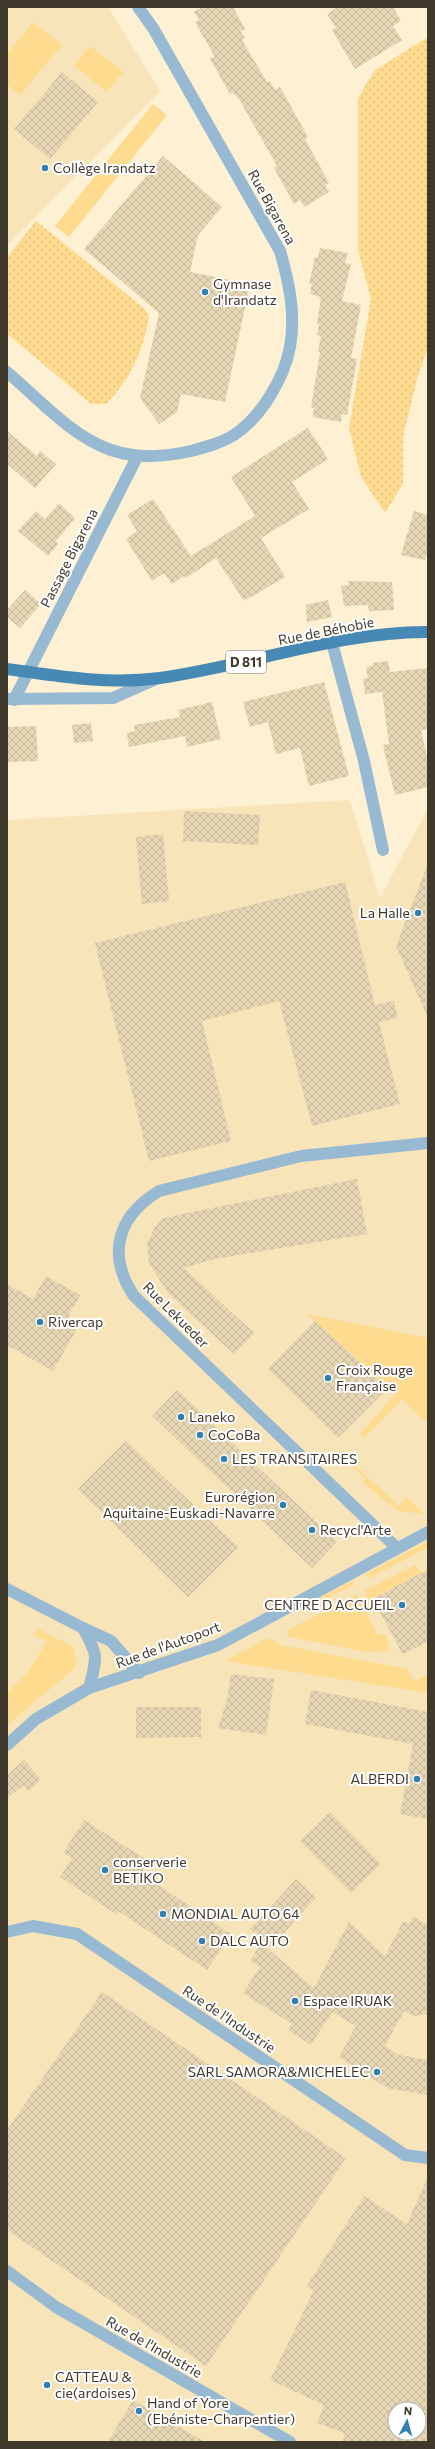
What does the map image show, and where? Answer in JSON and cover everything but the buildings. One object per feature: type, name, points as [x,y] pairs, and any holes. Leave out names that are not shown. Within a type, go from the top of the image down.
[{"type":"main road","name":"Rue de Béhobie","points":[[7,669],[68,678],[120,681],[160,678],[332,643],[412,632],[428,632]]},
{"type":"main road","name":"Rue de Béhobie","points":[[412,632],[428,636]]},
{"type":"street","name":"Rue Bigarena","points":[[7,372],[85,438],[110,449],[137,457],[174,455],[212,446],[234,434],[268,399],[281,374],[290,347],[292,317],[289,282],[280,251],[153,28],[138,7]]},
{"type":"street","name":"Passage Bigarena","points":[[10,700],[27,672],[137,457]]},
{"type":"street","points":[[332,643],[364,761],[383,850]]},
{"type":"street","points":[[10,700],[113,698],[160,678]]},
{"type":"street","name":"Rue Lekueder","points":[[397,1548],[134,1296],[126,1284],[119,1256],[124,1227],[132,1212],[140,1203],[159,1191],[302,1156],[428,1143]]},
{"type":"street","name":"Rue de l'Autoport","points":[[7,1744],[36,1719],[89,1688],[139,1673],[218,1645],[428,1532]]},
{"type":"street","points":[[7,1589],[111,1641],[139,1673]]},
{"type":"street","points":[[83,1628],[94,1648],[96,1665],[89,1688]]},
{"type":"street","name":"Rue de l'Industrie","points":[[7,1932],[33,1926],[76,1934],[405,2155],[428,2158]]},
{"type":"street","name":"Rue de l'Industrie","points":[[7,2271],[56,2307],[290,2442]]},
{"type":"shaded area","name":"Collège Irandatz","points":[[7,7],[108,7],[160,91],[7,246]]},
{"type":"shaded area","points":[[33,22],[62,45],[20,95],[7,84],[7,54]]},
{"type":"shaded area","points":[[428,37],[428,348],[417,379],[403,437],[403,484],[385,513],[361,477],[349,428],[371,299],[358,250],[358,98],[375,70]]},
{"type":"shaded area","points":[[90,46],[123,72],[107,92],[74,66]]},
{"type":"shaded area","points":[[153,104],[167,115],[69,237],[55,226]]},
{"type":"shaded area","points":[[36,221],[145,309],[149,316],[143,341],[135,364],[115,394],[106,404],[91,404],[7,334],[7,257]]},
{"type":"shaded area","points":[[350,800],[380,898],[428,808],[428,2442],[7,2442],[7,820]]},
{"type":"shaded area","points":[[307,1314],[428,1338],[428,1424],[402,1399],[364,1438],[360,1434],[396,1394]]},
{"type":"shaded area","points":[[346,1457],[399,1506],[406,1497],[424,1514],[398,1511],[363,1483],[366,1479],[345,1459]]},
{"type":"shaded area","points":[[428,1541],[428,1548],[369,1578],[366,1574]]},
{"type":"shaded area","points":[[415,1565],[422,1573],[373,1598],[380,1611],[375,1614],[364,1591]]},
{"type":"shaded area","points":[[353,1581],[354,1585],[299,1613],[298,1609]]},
{"type":"shaded area","points":[[357,1594],[377,1634],[386,1635],[390,1651],[366,1652],[289,1637],[286,1631]]},
{"type":"shaded area","points":[[37,1628],[73,1647],[76,1661],[75,1668],[7,1725],[7,1693],[29,1671],[47,1641],[33,1635]]},
{"type":"shaded area","points":[[268,1638],[281,1645],[407,1669],[414,1681],[428,1674],[428,1693],[225,1661]]},
{"type":"place","name":"Collège Irandatz","points":[[45,168]]},
{"type":"place","name":"Gymnase d'Irandatz","points":[[205,292]]},
{"type":"place","name":"La Halle","points":[[418,913]]},
{"type":"place","name":"Rivercap","points":[[40,1322]]},
{"type":"place","name":"Croix Rouge Française","points":[[328,1378]]},
{"type":"place","name":"Laneko","points":[[181,1417]]},
{"type":"place","name":"CoCoBa","points":[[200,1435]]},
{"type":"place","name":"LES TRANSITAIRES","points":[[224,1459]]},
{"type":"place","name":"Eurorégion Aquitaine-Euskadi-Navarre","points":[[283,1505]]},
{"type":"place","name":"Recycl'Arte","points":[[312,1530]]},
{"type":"place","name":"CENTRE D ACCUEIL","points":[[402,1605]]},
{"type":"place","name":"ALBERDI","points":[[417,1779]]},
{"type":"place","name":"conserverie BETIKO","points":[[105,1870]]},
{"type":"place","name":"MONDIAL AUTO 64","points":[[163,1914]]},
{"type":"place","name":"DALC AUTO","points":[[202,1941]]},
{"type":"place","name":"Espace IRUAK","points":[[295,2001]]},
{"type":"place","name":"SARL SAMORA&MICHELEC","points":[[377,2072]]},
{"type":"place","name":"CATTEAU & cie(ardoises)","points":[[47,2385]]},
{"type":"place","name":"Hand of Yore (Ebéniste-Charpentier)","points":[[139,2411]]}]
